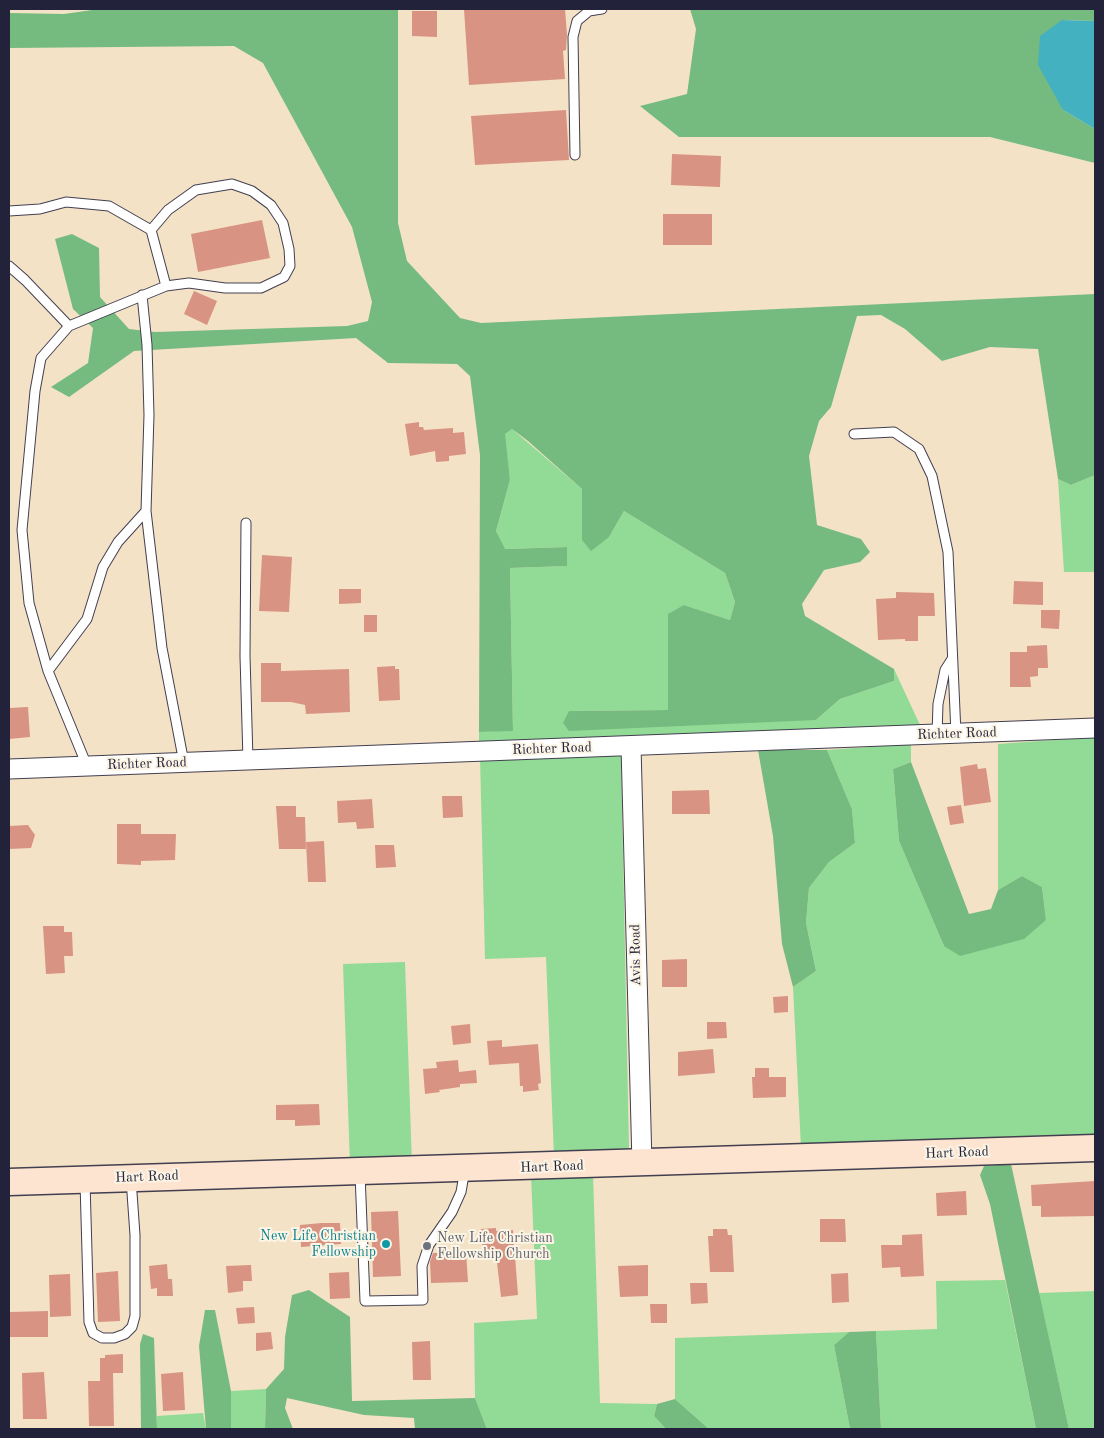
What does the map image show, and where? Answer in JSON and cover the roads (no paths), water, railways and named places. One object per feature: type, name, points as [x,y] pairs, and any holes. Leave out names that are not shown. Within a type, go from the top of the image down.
[{"type":"street","name":"Richter Road","points":[[9,770],[1095,728]]},
{"type":"street","name":"Avis Road","points":[[631,746],[642,1164]]},
{"type":"street","name":"Hart Road","points":[[9,1182],[642,1164],[1095,1148]]},
{"type":"lane","points":[[575,155],[573,37],[578,21],[589,11],[602,9]]},
{"type":"lane","points":[[87,766],[48,670],[29,602],[22,530],[35,392],[41,358],[69,326],[166,286],[189,283],[225,288],[261,288],[284,277],[290,266],[289,249],[283,223],[271,205],[252,191],[232,184],[196,190],[168,210],[152,230]]},
{"type":"lane","points":[[9,212],[40,210],[66,202],[109,206],[152,230],[166,286]]},
{"type":"lane","points":[[9,266],[69,326]]},
{"type":"lane","points":[[142,295],[147,346],[149,415],[146,510],[162,648],[184,763]]},
{"type":"lane","points":[[854,434],[894,432],[919,449],[932,476],[948,552],[956,734]]},
{"type":"lane","points":[[48,670],[87,619],[104,567],[118,542],[146,510]]},
{"type":"lane","points":[[246,523],[245,656],[248,761]]},
{"type":"lane","points":[[937,735],[938,704],[945,670],[952,659]]},
{"type":"lane","points":[[360,1171],[365,1301],[423,1300],[422,1266],[427,1252],[462,1192],[465,1169]]},
{"type":"lane","points":[[85,1179],[89,1322],[93,1333],[102,1338],[114,1338],[132,1328],[135,1316],[135,1236],[131,1178]]},
{"type":"water","points":[[1062,20],[1095,21],[1095,129],[1063,110],[1038,65],[1040,36]]},
{"type":"place","name":"New Life Christian Fellowship","points":[[386,1244]]},
{"type":"place","name":"New Life Christian Fellowship Church","points":[[427,1246]]}]
